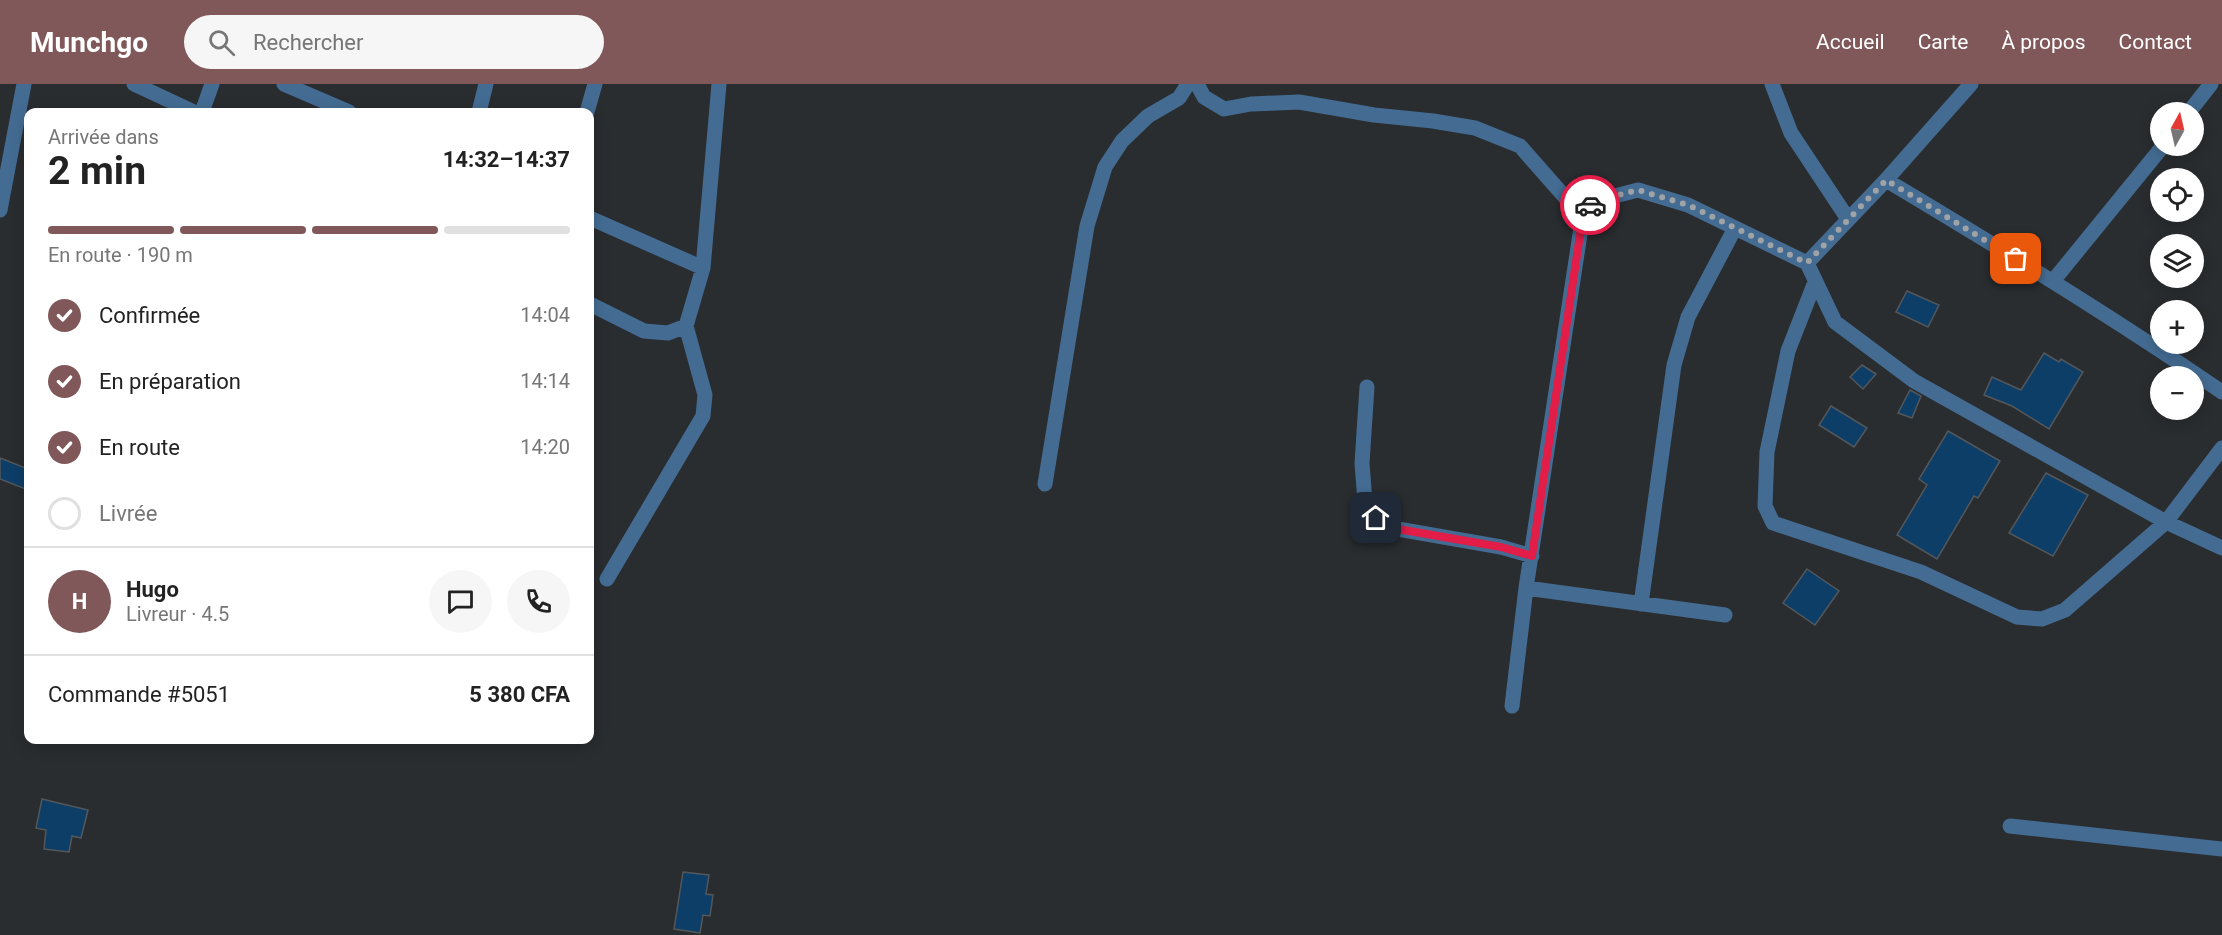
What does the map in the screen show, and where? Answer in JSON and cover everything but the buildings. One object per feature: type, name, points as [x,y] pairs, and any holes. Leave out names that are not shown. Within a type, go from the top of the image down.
[{"type":"street","points":[[0,210],[24,84]]},
{"type":"street","points":[[135,84],[186,108]]},
{"type":"street","points":[[203,108],[212,84]]},
{"type":"street","points":[[284,84],[340,108]]},
{"type":"street","points":[[480,108],[486,84]]},
{"type":"street","points":[[588,108],[595,84]]},
{"type":"street","points":[[607,579],[703,416],[705,395],[686,326],[704,268],[719,84]]},
{"type":"street","points":[[1045,484],[1087,226],[1105,167],[1122,141],[1148,116],[1179,98],[1188,84]]},
{"type":"street","points":[[1197,84],[1204,97],[1224,109],[1251,104],[1299,102],[1374,116],[1433,121],[1475,128],[1520,146],[1571,204],[1584,208],[1607,198],[1638,190],[1688,205],[1807,263],[1835,322],[1914,381],[2166,522],[2222,548]]},
{"type":"street","points":[[1772,84],[1791,133],[1848,219]]},
{"type":"street","points":[[1807,263],[1886,180],[1971,84]]},
{"type":"street","points":[[2197,102],[2211,84]]},
{"type":"street","points":[[2053,281],[2155,156]]},
{"type":"street","points":[[1886,180],[2053,281],[2222,392]]},
{"type":"street","points":[[1512,706],[1526,588],[1584,208]]},
{"type":"street","points":[[594,220],[704,268]]},
{"type":"street","points":[[1641,604],[1674,365],[1688,317],[1735,228]]},
{"type":"street","points":[[1815,282],[1788,351],[1767,452],[1765,506],[1773,523],[1921,572],[2017,617],[2042,619],[2065,610],[2166,522],[2222,448]]},
{"type":"street","points":[[594,306],[644,331],[668,333],[686,326]]},
{"type":"street","points":[[1367,387],[1362,463],[1365,502],[1376,518],[1392,528],[1501,547],[1532,556]]},
{"type":"street","points":[[1526,588],[1725,615]]},
{"type":"street","points":[[2010,826],[2222,849]]},
{"type":"way so far","points":[[1590,205],[1638,190],[1688,205],[1807,263],[1886,180],[2016,259]]},
{"type":"route","points":[[1376,518],[1392,528],[1501,547],[1532,556],[1584,208],[1590,205]]}]
